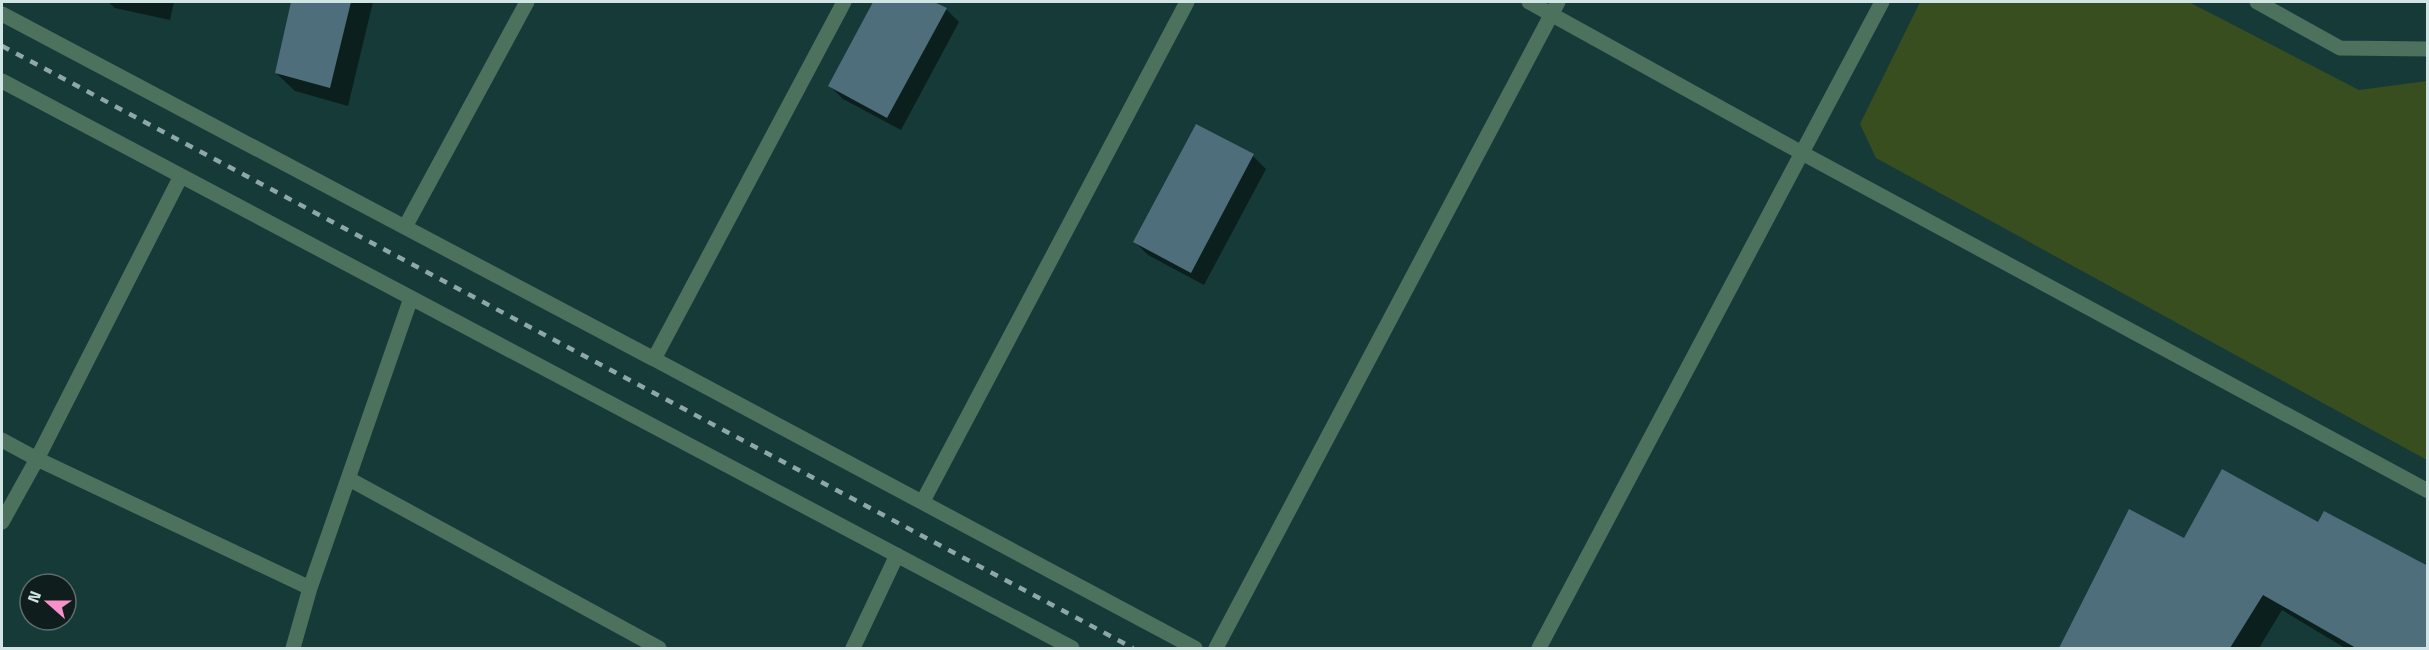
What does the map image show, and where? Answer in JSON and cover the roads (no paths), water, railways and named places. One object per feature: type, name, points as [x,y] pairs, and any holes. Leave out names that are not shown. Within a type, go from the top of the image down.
[{"type":"street","points":[[405,227],[527,2]]},
{"type":"street","points":[[654,359],[844,2]]},
{"type":"street","points":[[923,501],[1187,2]]},
{"type":"street","points":[[1529,2],[1555,8],[1802,153],[2427,491]]},
{"type":"street","points":[[1539,648],[1882,2]]},
{"type":"street","points":[[2257,2],[2340,48],[2427,49]]},
{"type":"street","points":[[1216,648],[1555,8]]},
{"type":"street","points":[[2,14],[923,501],[1195,648]]},
{"type":"street","points":[[2,81],[1072,648]]},
{"type":"street","points":[[2,522],[37,459],[182,176]]},
{"type":"street","points":[[293,648],[310,588],[411,298]]},
{"type":"street","points":[[2,440],[37,459],[310,588]]},
{"type":"street","points":[[349,479],[659,648]]},
{"type":"street","points":[[853,648],[897,555]]},
{"type":"railway","points":[[2,46],[1133,648]]}]
